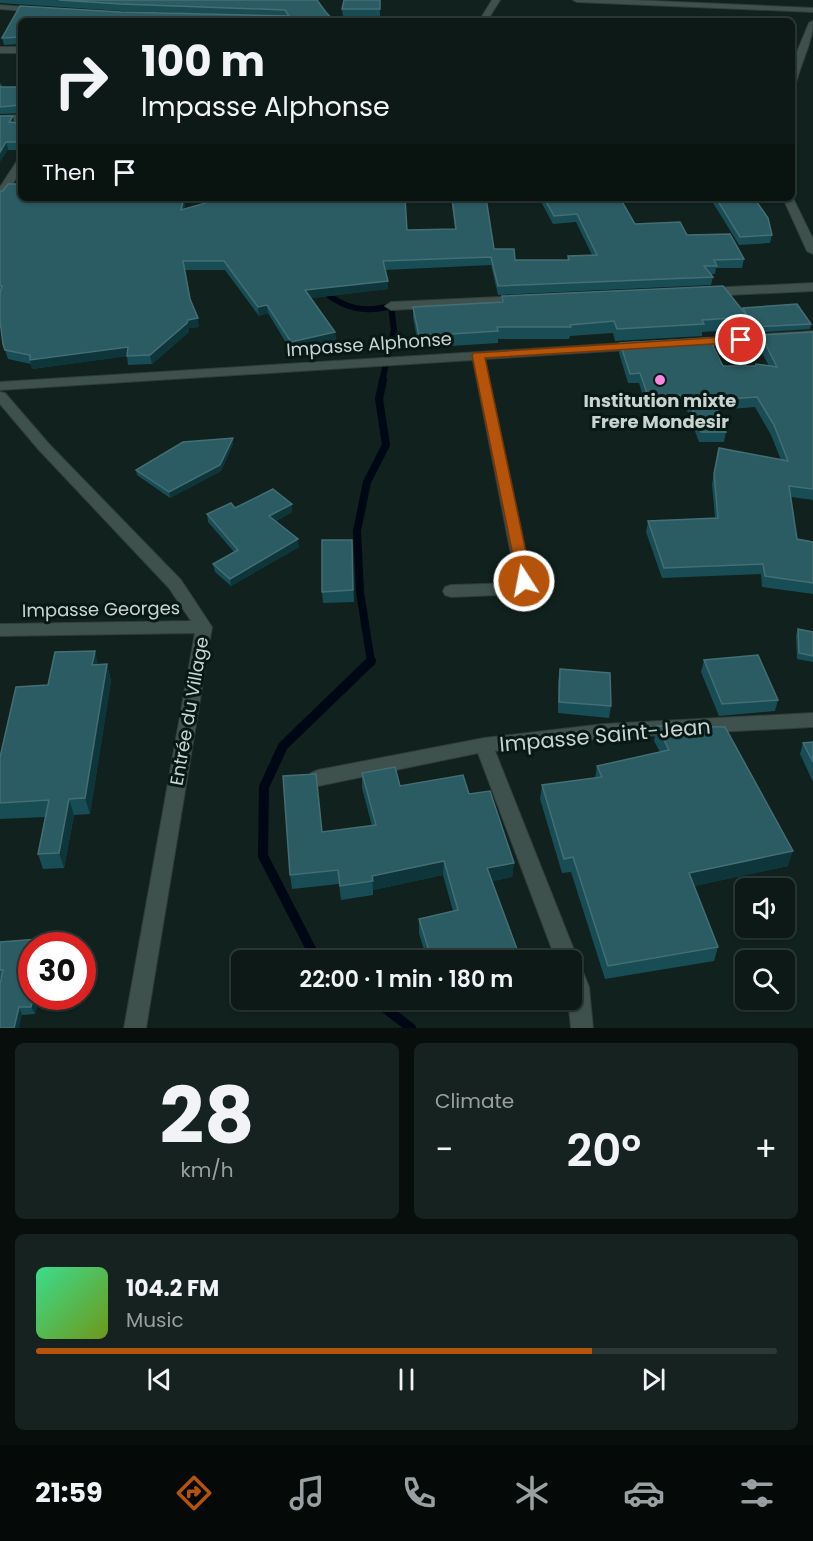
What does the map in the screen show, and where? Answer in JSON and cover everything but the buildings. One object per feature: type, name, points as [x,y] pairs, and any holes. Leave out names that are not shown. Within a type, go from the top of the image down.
[{"type":"street","points":[[485,18],[496,0]]},
{"type":"street","points":[[577,0],[813,10]]},
{"type":"street","points":[[0,8],[45,10]]},
{"type":"street","points":[[795,63],[813,24]]},
{"type":"street","points":[[0,50],[18,50]]},
{"type":"street","points":[[0,119],[18,118]]},
{"type":"street","points":[[0,195],[18,168]]},
{"type":"street","points":[[789,201],[813,251]]},
{"type":"street","points":[[696,292],[813,287]]},
{"type":"street","points":[[391,306],[532,300]]},
{"type":"street","points":[[681,343],[813,335]]},
{"type":"street","name":"Impasse Alphonse","points":[[0,386],[658,345]]},
{"type":"street","points":[[451,591],[506,590],[519,588],[524,581],[478,355]]},
{"type":"street","name":"Entrée du Village","points":[[0,396],[44,447],[175,584],[204,627],[135,1028]]},
{"type":"street","name":"Impasse Georges","points":[[0,630],[204,627]]},
{"type":"street","name":"Impasse Saint-Jean","points":[[563,950],[484,745],[604,731],[813,720]]},
{"type":"street","points":[[318,778],[484,745]]},
{"type":"street","points":[[580,1010],[582,1028]]},
{"type":"waterway","points":[[323,291],[339,302],[355,308],[372,309],[391,306],[394,330],[382,381]]},
{"type":"waterway","points":[[371,661],[360,592],[357,531],[367,482],[386,445],[379,399],[383,380]]},
{"type":"waterway","points":[[311,950],[263,856],[264,787],[283,746],[371,661]]},
{"type":"waterway","points":[[387,1010],[411,1028]]},
{"type":"place","name":"Institution mixte Frere Mondesir","points":[[660,380]]},
{"type":"route","points":[[524,581],[478,355],[741,340]]}]
